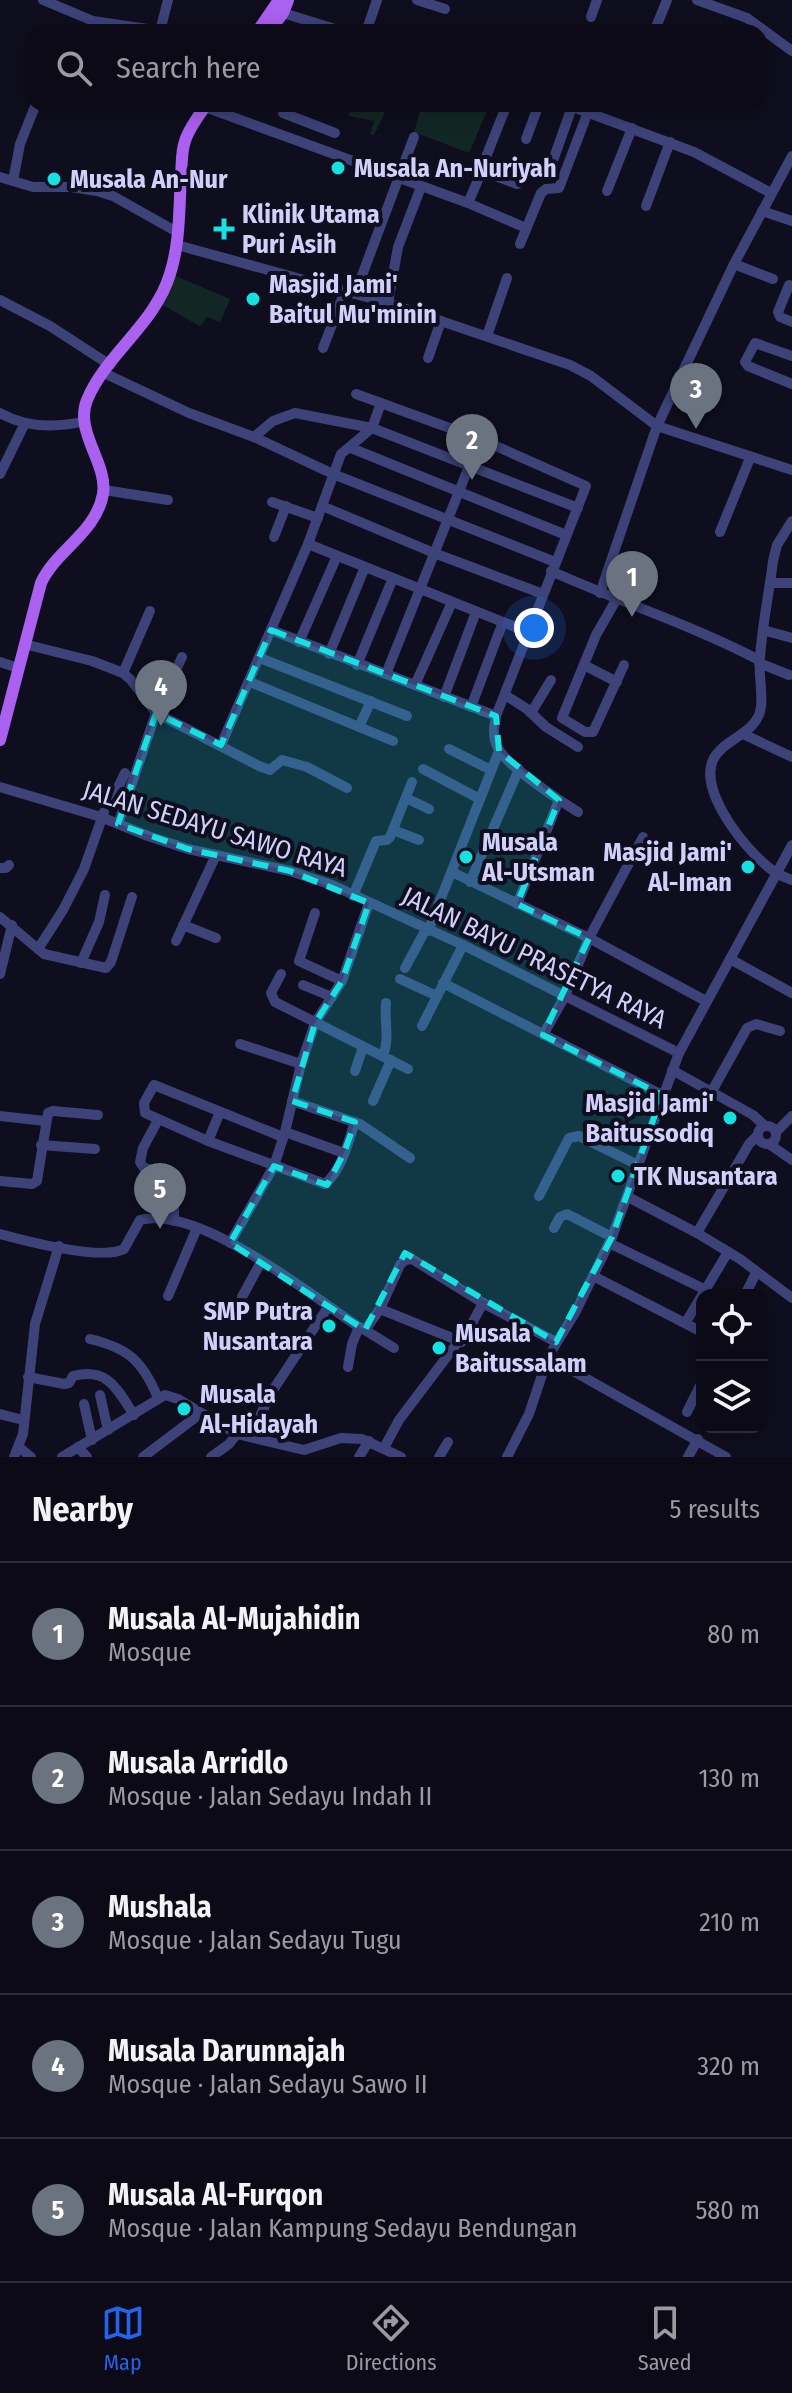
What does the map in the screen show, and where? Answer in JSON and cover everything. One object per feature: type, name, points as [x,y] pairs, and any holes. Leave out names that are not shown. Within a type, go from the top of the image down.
[{"type":"main road","points":[[271,24],[284,4]]},
{"type":"main road","points":[[0,740],[44,576],[94,519],[104,490],[85,421],[88,397],[140,328],[164,290],[177,238],[185,141],[202,112]]},
{"type":"street","points":[[43,0],[89,24]]},
{"type":"street","points":[[165,24],[168,0]]},
{"type":"street","points":[[369,24],[377,0]]},
{"type":"street","points":[[417,0],[445,9]]},
{"type":"street","points":[[591,17],[597,0]]},
{"type":"street","points":[[657,24],[667,0]]},
{"type":"street","points":[[697,0],[747,18],[755,24]]},
{"type":"street","points":[[284,4],[328,24]]},
{"type":"street","points":[[768,33],[792,51]]},
{"type":"street","points":[[13,181],[20,144],[33,112]]},
{"type":"street","points":[[221,112],[468,203],[526,228]]},
{"type":"street","points":[[486,157],[504,112]]},
{"type":"street","points":[[526,139],[536,112]]},
{"type":"street","points":[[550,169],[567,112]]},
{"type":"street","points":[[520,244],[541,193],[546,189],[559,188],[588,112],[670,142],[771,193]]},
{"type":"street","points":[[283,113],[335,133]]},
{"type":"street","points":[[304,144],[312,125]]},
{"type":"street","points":[[607,191],[632,128]]},
{"type":"street","points":[[323,348],[350,293],[414,137]]},
{"type":"street","points":[[646,206],[670,142]]},
{"type":"street","points":[[600,593],[657,426],[734,264],[792,156]]},
{"type":"street","points":[[468,203],[482,171],[517,184]]},
{"type":"street","points":[[0,177],[33,187],[71,187],[113,196],[177,238],[388,303],[580,370],[657,426],[792,470]]},
{"type":"street","points":[[388,303],[398,247],[421,187]]},
{"type":"street","points":[[762,211],[792,221]]},
{"type":"street","points":[[734,264],[773,279]]},
{"type":"street","points":[[487,336],[507,278]]},
{"type":"street","points":[[789,285],[778,312],[780,317],[792,322]]},
{"type":"street","points":[[2,306],[50,326],[107,369],[189,413],[254,437],[333,474],[449,518],[600,593],[710,634],[789,675]]},
{"type":"street","points":[[428,358],[441,321]]},
{"type":"street","points":[[792,356],[758,343],[751,346],[746,365],[792,384]]},
{"type":"street","points":[[356,394],[480,439],[586,486],[496,716],[494,736],[499,751],[578,812]]},
{"type":"street","points":[[221,745],[260,658],[290,579],[308,544],[341,454],[372,428],[381,403]]},
{"type":"street","points":[[254,437],[273,421],[290,414],[372,428],[578,508]]},
{"type":"street","points":[[1,417],[25,423],[66,426],[85,421]]},
{"type":"street","points":[[0,474],[25,423]]},
{"type":"street","points":[[386,674],[480,439]]},
{"type":"street","points":[[351,448],[566,535]]},
{"type":"street","points":[[720,532],[750,458]]},
{"type":"street","points":[[104,490],[168,500]]},
{"type":"street","points":[[272,502],[318,518]]},
{"type":"street","points":[[274,537],[286,506]]},
{"type":"street","points":[[322,506],[543,594]]},
{"type":"street","points":[[792,521],[777,545],[770,583],[759,661],[761,709],[743,734],[713,760],[711,769],[714,797],[736,831],[761,861],[792,880]]},
{"type":"street","points":[[308,544],[528,632]]},
{"type":"street","points":[[299,642],[337,556]]},
{"type":"street","points":[[329,654],[365,567]]},
{"type":"street","points":[[357,665],[393,578]]},
{"type":"street","points":[[770,583],[792,583]]},
{"type":"street","points":[[616,600],[596,635],[562,717],[585,732],[595,730],[624,665]]},
{"type":"street","points":[[415,685],[452,602]]},
{"type":"street","points":[[123,673],[150,611]]},
{"type":"street","points":[[444,697],[476,612]]},
{"type":"street","points":[[471,707],[503,622]]},
{"type":"street","points":[[271,630],[496,716]]},
{"type":"street","points":[[763,630],[792,638]]},
{"type":"street","points":[[24,644],[92,661],[123,673],[156,713],[264,768],[272,769],[282,760],[307,767],[347,788]]},
{"type":"street","points":[[118,824],[156,713],[182,657]]},
{"type":"street","points":[[260,658],[407,716]]},
{"type":"street","points":[[0,662],[18,668]]},
{"type":"street","points":[[584,665],[617,682]]},
{"type":"street","points":[[531,713],[551,680]]},
{"type":"street","points":[[250,682],[393,741]]},
{"type":"street","points":[[505,695],[578,747]]},
{"type":"street","points":[[359,727],[371,701]]},
{"type":"street","points":[[743,734],[792,757]]},
{"type":"street","points":[[449,749],[491,770]]},
{"type":"street","points":[[437,996],[403,973],[427,930],[499,751]]},
{"type":"street","points":[[423,769],[478,798]]},
{"type":"street","points":[[470,882],[519,769]]},
{"type":"street","points":[[113,798],[125,773]]},
{"type":"street","points":[[353,896],[376,841],[387,840],[393,830],[412,782]]},
{"type":"street","name":"JALAN SEDAYU SAWO RAYA","points":[[0,787],[103,814],[148,836],[290,871],[369,903]]},
{"type":"street","points":[[406,798],[429,809]]},
{"type":"street","points":[[517,904],[559,800]]},
{"type":"street","points":[[38,949],[84,869],[103,814]]},
{"type":"street","points":[[393,830],[419,840]]},
{"type":"street","points":[[543,1035],[565,996],[589,938],[643,837]]},
{"type":"street","points":[[507,1457],[529,1414],[548,1357],[610,1240],[679,1053],[792,845]]},
{"type":"street","points":[[176,941],[216,855]]},
{"type":"street","points":[[452,872],[589,938],[706,1001]]},
{"type":"street","points":[[81,963],[99,922],[105,895]]},
{"type":"street","points":[[0,917],[38,949],[56,958],[108,967],[132,897]]},
{"type":"street","points":[[230,1243],[274,1166],[315,1023],[342,981],[369,903]]},
{"type":"street","name":"JALAN BAYU PRASETYA RAYA","points":[[369,903],[463,945],[679,1053]]},
{"type":"street","points":[[315,913],[299,961],[342,981]]},
{"type":"street","points":[[0,974],[12,925]]},
{"type":"street","points":[[183,925],[216,938]]},
{"type":"street","points":[[422,1026],[463,945]]},
{"type":"street","points":[[730,959],[792,993]]},
{"type":"street","points":[[281,974],[271,993],[273,1000],[408,1069]]},
{"type":"street","points":[[443,983],[662,1095]]},
{"type":"street","points":[[303,985],[332,997]]},
{"type":"street","points":[[373,1101],[387,1058],[386,1003]]},
{"type":"street","points":[[712,1091],[747,1028],[756,1024],[780,1031]]},
{"type":"street","points":[[240,1044],[301,1064]]},
{"type":"street","points":[[355,1071],[363,1047]]},
{"type":"street","points":[[672,1070],[753,1115],[761,1130],[762,1143],[769,1144],[792,1160]]},
{"type":"street","points":[[344,1153],[220,1112],[153,1085],[143,1109],[158,1120],[208,1141],[327,1183],[344,1153],[355,1122]]},
{"type":"street","points":[[292,1101],[365,1126],[410,1158]]},
{"type":"street","points":[[208,1141],[220,1112]]},
{"type":"street","points":[[0,1181],[36,1183],[48,1113],[98,1115]]},
{"type":"street","points":[[0,1116],[45,1121]]},
{"type":"street","points":[[776,1132],[792,1116]]},
{"type":"street","points":[[158,1120],[143,1148],[140,1162],[144,1168],[169,1173],[174,1178],[174,1221]]},
{"type":"street","points":[[697,1233],[749,1144],[761,1130],[772,1127],[776,1138],[769,1144]]},
{"type":"street","points":[[539,1196],[569,1138],[573,1136],[579,1136],[638,1165]]},
{"type":"street","points":[[41,1145],[95,1149]]},
{"type":"street","points":[[628,1197],[728,1252],[792,1298]]},
{"type":"street","points":[[554,1228],[560,1217],[567,1214],[704,1289],[728,1252]]},
{"type":"street","points":[[0,1234],[85,1252],[116,1252],[128,1244],[140,1220],[174,1221],[230,1243],[394,1348]]},
{"type":"street","points":[[168,1296],[197,1228]]},
{"type":"street","points":[[31,1457],[17,1452],[35,1324],[59,1246]]},
{"type":"street","points":[[348,1367],[352,1344],[380,1309],[400,1265],[408,1259],[418,1261],[483,1303],[556,1342]]},
{"type":"street","points":[[242,1297],[261,1262]]},
{"type":"street","points":[[748,1289],[756,1273]]},
{"type":"street","points":[[593,1276],[696,1328]]},
{"type":"street","points":[[380,1309],[462,1342],[483,1303]]},
{"type":"street","points":[[686,1322],[696,1304]]},
{"type":"street","points":[[250,1437],[271,1393],[328,1307]]},
{"type":"street","points":[[90,1339],[120,1348],[146,1372],[158,1398]]},
{"type":"street","points":[[384,1448],[399,1420],[458,1342]]},
{"type":"street","points":[[548,1357],[726,1457]]},
{"type":"street","points":[[28,1377],[64,1384],[79,1374],[107,1378],[134,1415]]},
{"type":"street","points":[[687,1412],[696,1394]]},
{"type":"street","points":[[100,1395],[108,1430]]},
{"type":"street","points":[[62,1457],[158,1398],[173,1396],[237,1434],[284,1447],[310,1449],[344,1437],[369,1441],[401,1457]]},
{"type":"street","points":[[84,1404],[92,1440]]},
{"type":"street","points":[[0,1414],[23,1420]]},
{"type":"street","points":[[143,1457],[200,1414]]},
{"type":"street","points":[[211,1457],[237,1434]]},
{"type":"street","points":[[688,1457],[698,1439]]},
{"type":"street","points":[[359,1457],[369,1441]]},
{"type":"street","points":[[439,1457],[448,1442]]},
{"type":"street","points":[[78,1447],[87,1457]]},
{"type":"street","points":[[277,1457],[284,1447]]},
{"type":"highlighted area","points":[[271,630],[496,716],[499,751],[559,800],[517,904],[589,938],[543,1035],[662,1095],[612,1237],[556,1342],[405,1253],[365,1330],[230,1243],[274,1166],[327,1185],[344,1153],[355,1122],[292,1101],[315,1023],[342,981],[369,903],[290,871],[188,849],[118,824],[156,713],[221,745]]},
{"type":"green space","points":[[349,112],[385,112],[374,135],[370,134],[374,121],[348,116]]},
{"type":"green space","points":[[420,112],[487,112],[469,153],[414,132]]},
{"type":"green space","points":[[173,275],[230,299],[220,322],[207,317],[200,326],[159,303]]},
{"type":"place","name":"Musala An-Nuriyah","points":[[338,168]]},
{"type":"place","name":"Musala An-Nur","points":[[54,179]]},
{"type":"place","name":"Klinik Utama Puri Asih","points":[[224,229]]},
{"type":"place","name":"Masjid Jami' Baitul Mu'minin","points":[[253,299]]},
{"type":"place","name":"Mushala","points":[[696,429]]},
{"type":"place","name":"Musala Arridlo","points":[[472,480]]},
{"type":"place","name":"Musala Al-Mujahidin","points":[[632,617]]},
{"type":"place","name":"Musala Darunnajah","points":[[161,726]]},
{"type":"place","name":"Musala Al-Utsman","points":[[466,857]]},
{"type":"place","name":"Masjid Jami' Al-Iman","points":[[748,867]]},
{"type":"place","name":"Masjid Jami' Baitussodiq","points":[[730,1118]]},
{"type":"place","name":"TK Nusantara","points":[[618,1176]]},
{"type":"place","name":"Musala Al-Furqon","points":[[160,1229]]},
{"type":"place","name":"SMP Putra Nusantara","points":[[329,1326]]},
{"type":"place","name":"Musala Baitussalam","points":[[439,1348]]},
{"type":"place","name":"Musala Al-Hidayah","points":[[184,1409]]}]
